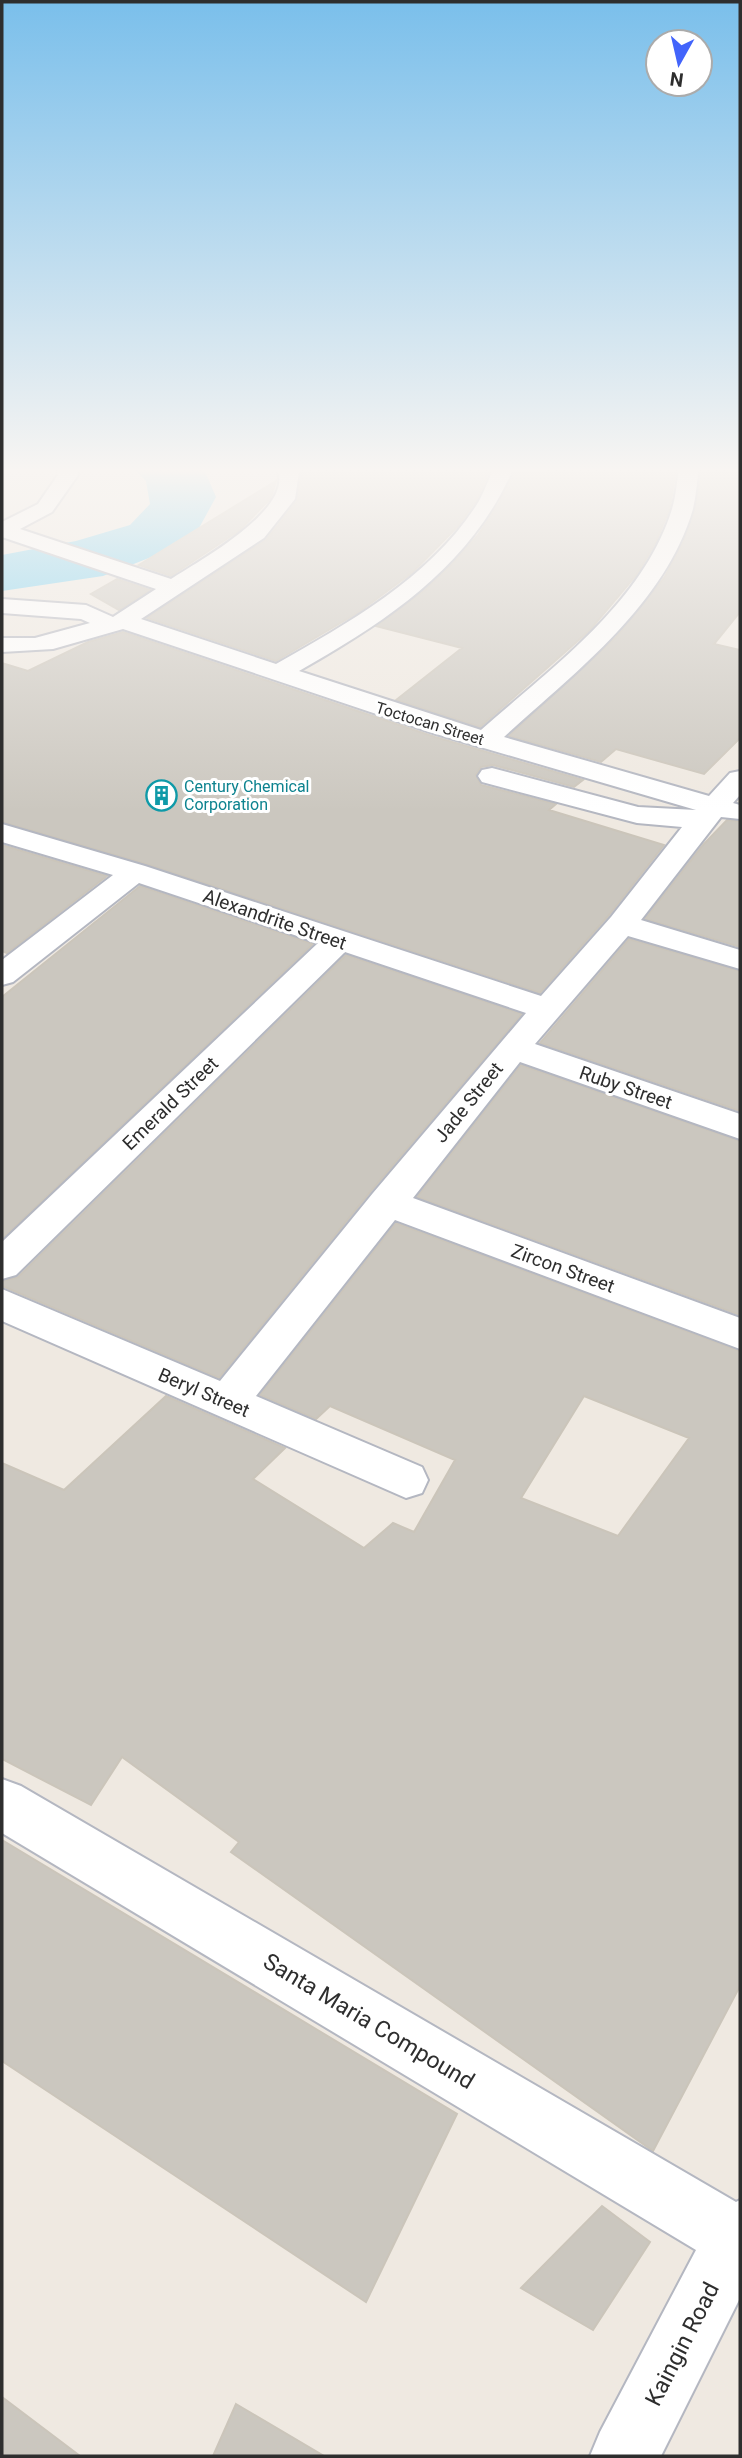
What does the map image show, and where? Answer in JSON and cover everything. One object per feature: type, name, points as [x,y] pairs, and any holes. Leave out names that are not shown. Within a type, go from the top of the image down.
[{"type":"street","points":[[157,582],[173,587]]},
{"type":"street","points":[[2,645],[35,646],[117,623],[181,582]]},
{"type":"street","points":[[276,674],[387,607],[416,582]]},
{"type":"street","points":[[485,740],[615,620],[645,582]]},
{"type":"street","name":"Toctocan Street","points":[[2,606],[86,612],[719,814]]},
{"type":"street","points":[[492,776],[637,815],[719,814]]},
{"type":"street","name":"Jade Street","points":[[227,1402],[513,1048],[719,814],[740,779]]},
{"type":"street","name":"Alexandrite Street","points":[[2,833],[135,872],[548,1009]]},
{"type":"street","points":[[2,975],[135,872]]},
{"type":"street","points":[[622,924],[740,960]]},
{"type":"street","name":"Emerald Street","points":[[2,1265],[338,940]]},
{"type":"street","name":"Ruby Street","points":[[513,1048],[740,1127]]},
{"type":"street","name":"Zircon Street","points":[[386,1202],[740,1334]]},
{"type":"street","name":"Beryl Street","points":[[2,1304],[406,1480]]},
{"type":"street","name":"Santa Maria Compound","points":[[2,1804],[739,2235]]},
{"type":"street","name":"Kaingin Road","points":[[624,2456],[739,2235]]},
{"type":"water","points":[[2,582],[65,582],[2,591]]},
{"type":"building","points":[[112,582],[125,582],[150,590],[119,610],[91,594]]},
{"type":"building","points":[[202,582],[400,582],[359,612],[276,661],[147,618]]},
{"type":"building","points":[[434,582],[631,582],[590,630],[480,727],[396,700],[462,648],[376,626]]},
{"type":"building","points":[[661,582],[740,582],[740,612],[714,644],[740,650],[740,738],[704,774],[616,749],[601,762],[509,736],[616,637]]},
{"type":"building","points":[[123,632],[435,737],[583,780],[574,787],[493,765],[481,767],[476,775],[481,785],[556,804],[549,810],[664,845],[609,915],[540,993],[146,864],[2,822],[2,663],[28,671],[88,642]]},
{"type":"building","points":[[727,820],[740,821],[740,947],[645,919],[703,845]]},
{"type":"building","points":[[2,845],[107,876],[7,953],[2,951]]},
{"type":"building","points":[[140,886],[313,944],[2,1239],[2,997]]},
{"type":"building","points":[[629,939],[740,971],[740,1111],[540,1043]]},
{"type":"building","points":[[346,955],[522,1014],[371,1191],[219,1378],[2,1286],[2,1281],[18,1277]]},
{"type":"building","points":[[521,1065],[740,1141],[740,1315],[417,1197]]},
{"type":"building","points":[[396,1223],[740,1351],[740,1986],[653,2151],[231,1852],[239,1842],[122,1757],[91,1805],[2,1759],[2,1463],[64,1490],[166,1396],[285,1448],[253,1479],[364,1548],[393,1523],[414,1532],[455,1460],[330,1406],[316,1419],[260,1395]],"holes":[[[584,1396],[689,1438],[618,1536],[521,1498]]]},
{"type":"building","points":[[2,1840],[457,2114],[366,2302],[2,2061]]},
{"type":"building","points":[[602,2206],[650,2242],[593,2330],[521,2288]]},
{"type":"building","points":[[2,2397],[80,2456],[2,2456]]},
{"type":"building","points":[[236,2404],[324,2456],[213,2456]]},
{"type":"place","name":"Century Chemical Corporation","points":[[161,795]]}]
